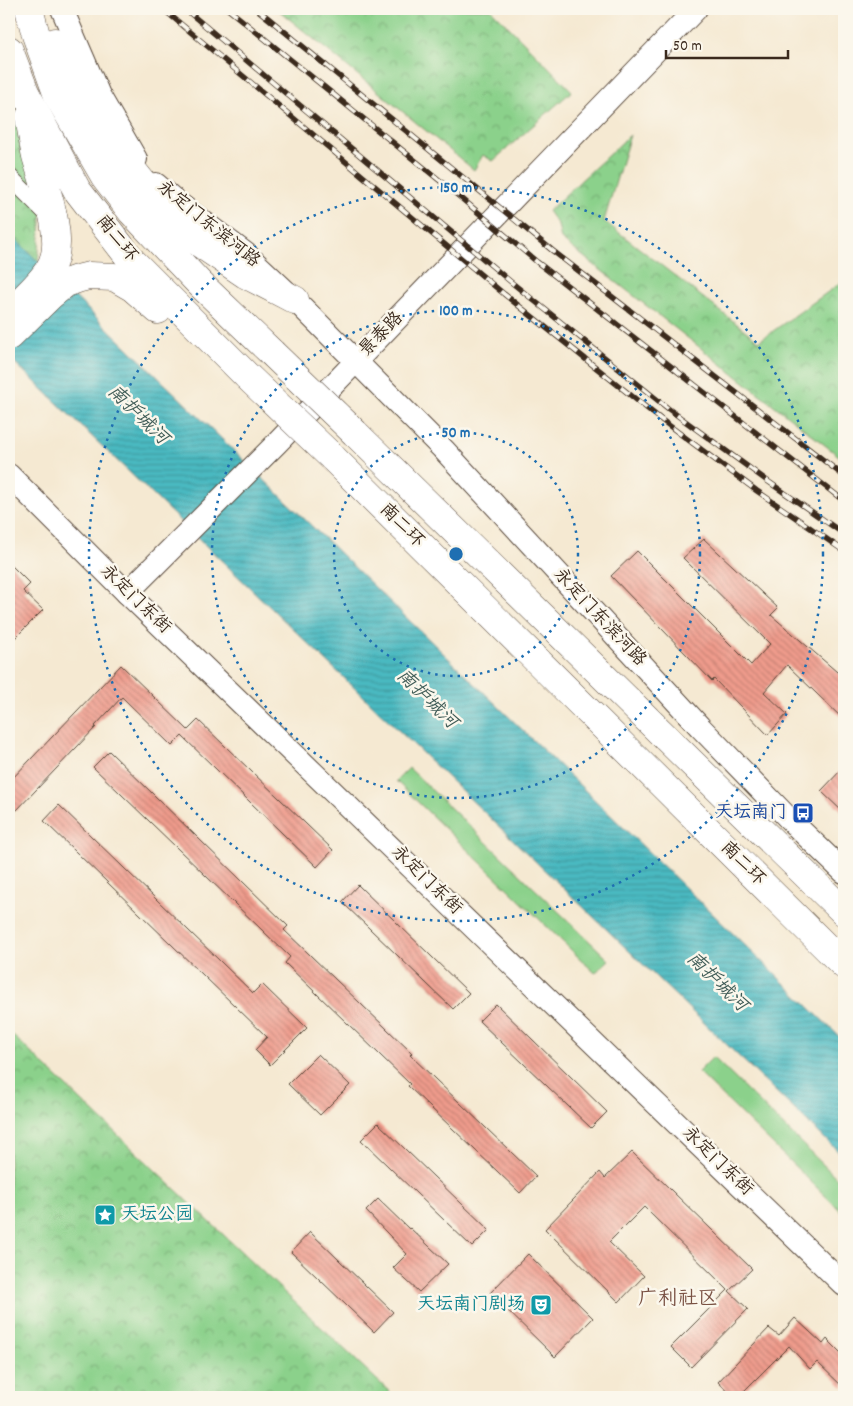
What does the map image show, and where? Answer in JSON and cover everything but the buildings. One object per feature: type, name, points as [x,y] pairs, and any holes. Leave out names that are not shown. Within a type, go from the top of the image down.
[{"type":"highway","name":"南二环","points":[[29,9],[36,35],[58,96],[105,177],[132,212],[199,283],[355,433],[844,912]]},
{"type":"highway","points":[[39,9],[79,93],[106,137],[182,229],[189,236],[245,274],[295,300]]},
{"type":"highway","name":"南二环","points":[[9,50],[25,92],[77,190],[132,261],[844,965]]},
{"type":"highway","points":[[9,313],[40,282],[52,263],[55,232],[36,154],[25,92]]},
{"type":"highway","points":[[9,336],[66,283],[89,276],[114,277],[133,288],[162,313],[248,377]]},
{"type":"street","name":"永定门东滨河路","points":[[62,9],[99,95],[131,152],[158,187],[245,253],[295,300],[444,450],[700,728],[844,872]]},
{"type":"street","name":"景泰路","points":[[127,593],[356,362],[696,9]]},
{"type":"street","points":[[9,176],[55,232]]},
{"type":"street","name":"永定门东街","points":[[9,475],[127,593],[844,1285]]},
{"type":"green space","points":[[277,9],[491,9],[572,91],[493,161],[483,155],[474,170]]},
{"type":"green space","points":[[9,84],[43,197],[38,262],[9,233]]},
{"type":"green space","points":[[630,135],[604,221],[759,341],[842,282],[844,284],[844,460],[561,239],[558,225],[548,211]]},
{"type":"green space","points":[[409,768],[609,960],[595,973],[396,781]]},
{"type":"green space","name":"天坛公园","points":[[9,1032],[395,1397],[9,1397]]},
{"type":"green space","points":[[713,1057],[844,1185],[844,1214],[698,1072]]},
{"type":"water","name":"南护城河","points":[[9,233],[844,1041],[844,1157],[9,357]]},
{"type":"railway","points":[[163,9],[504,294],[663,421],[757,491],[844,551]]},
{"type":"railway","points":[[185,9],[511,282],[670,410],[844,534]]},
{"type":"railway","points":[[228,9],[454,192],[537,262],[844,501]]},
{"type":"railway","points":[[257,9],[553,251],[844,476]]},
{"type":"place","name":"天坛南门","points":[[803,813]]},
{"type":"place","name":"天坛公园","points":[[105,1215]]},
{"type":"place","name":"天坛南门剧场","points":[[541,1305]]},
{"type":"district","name":"广利社区","points":[[678,1300]]}]
